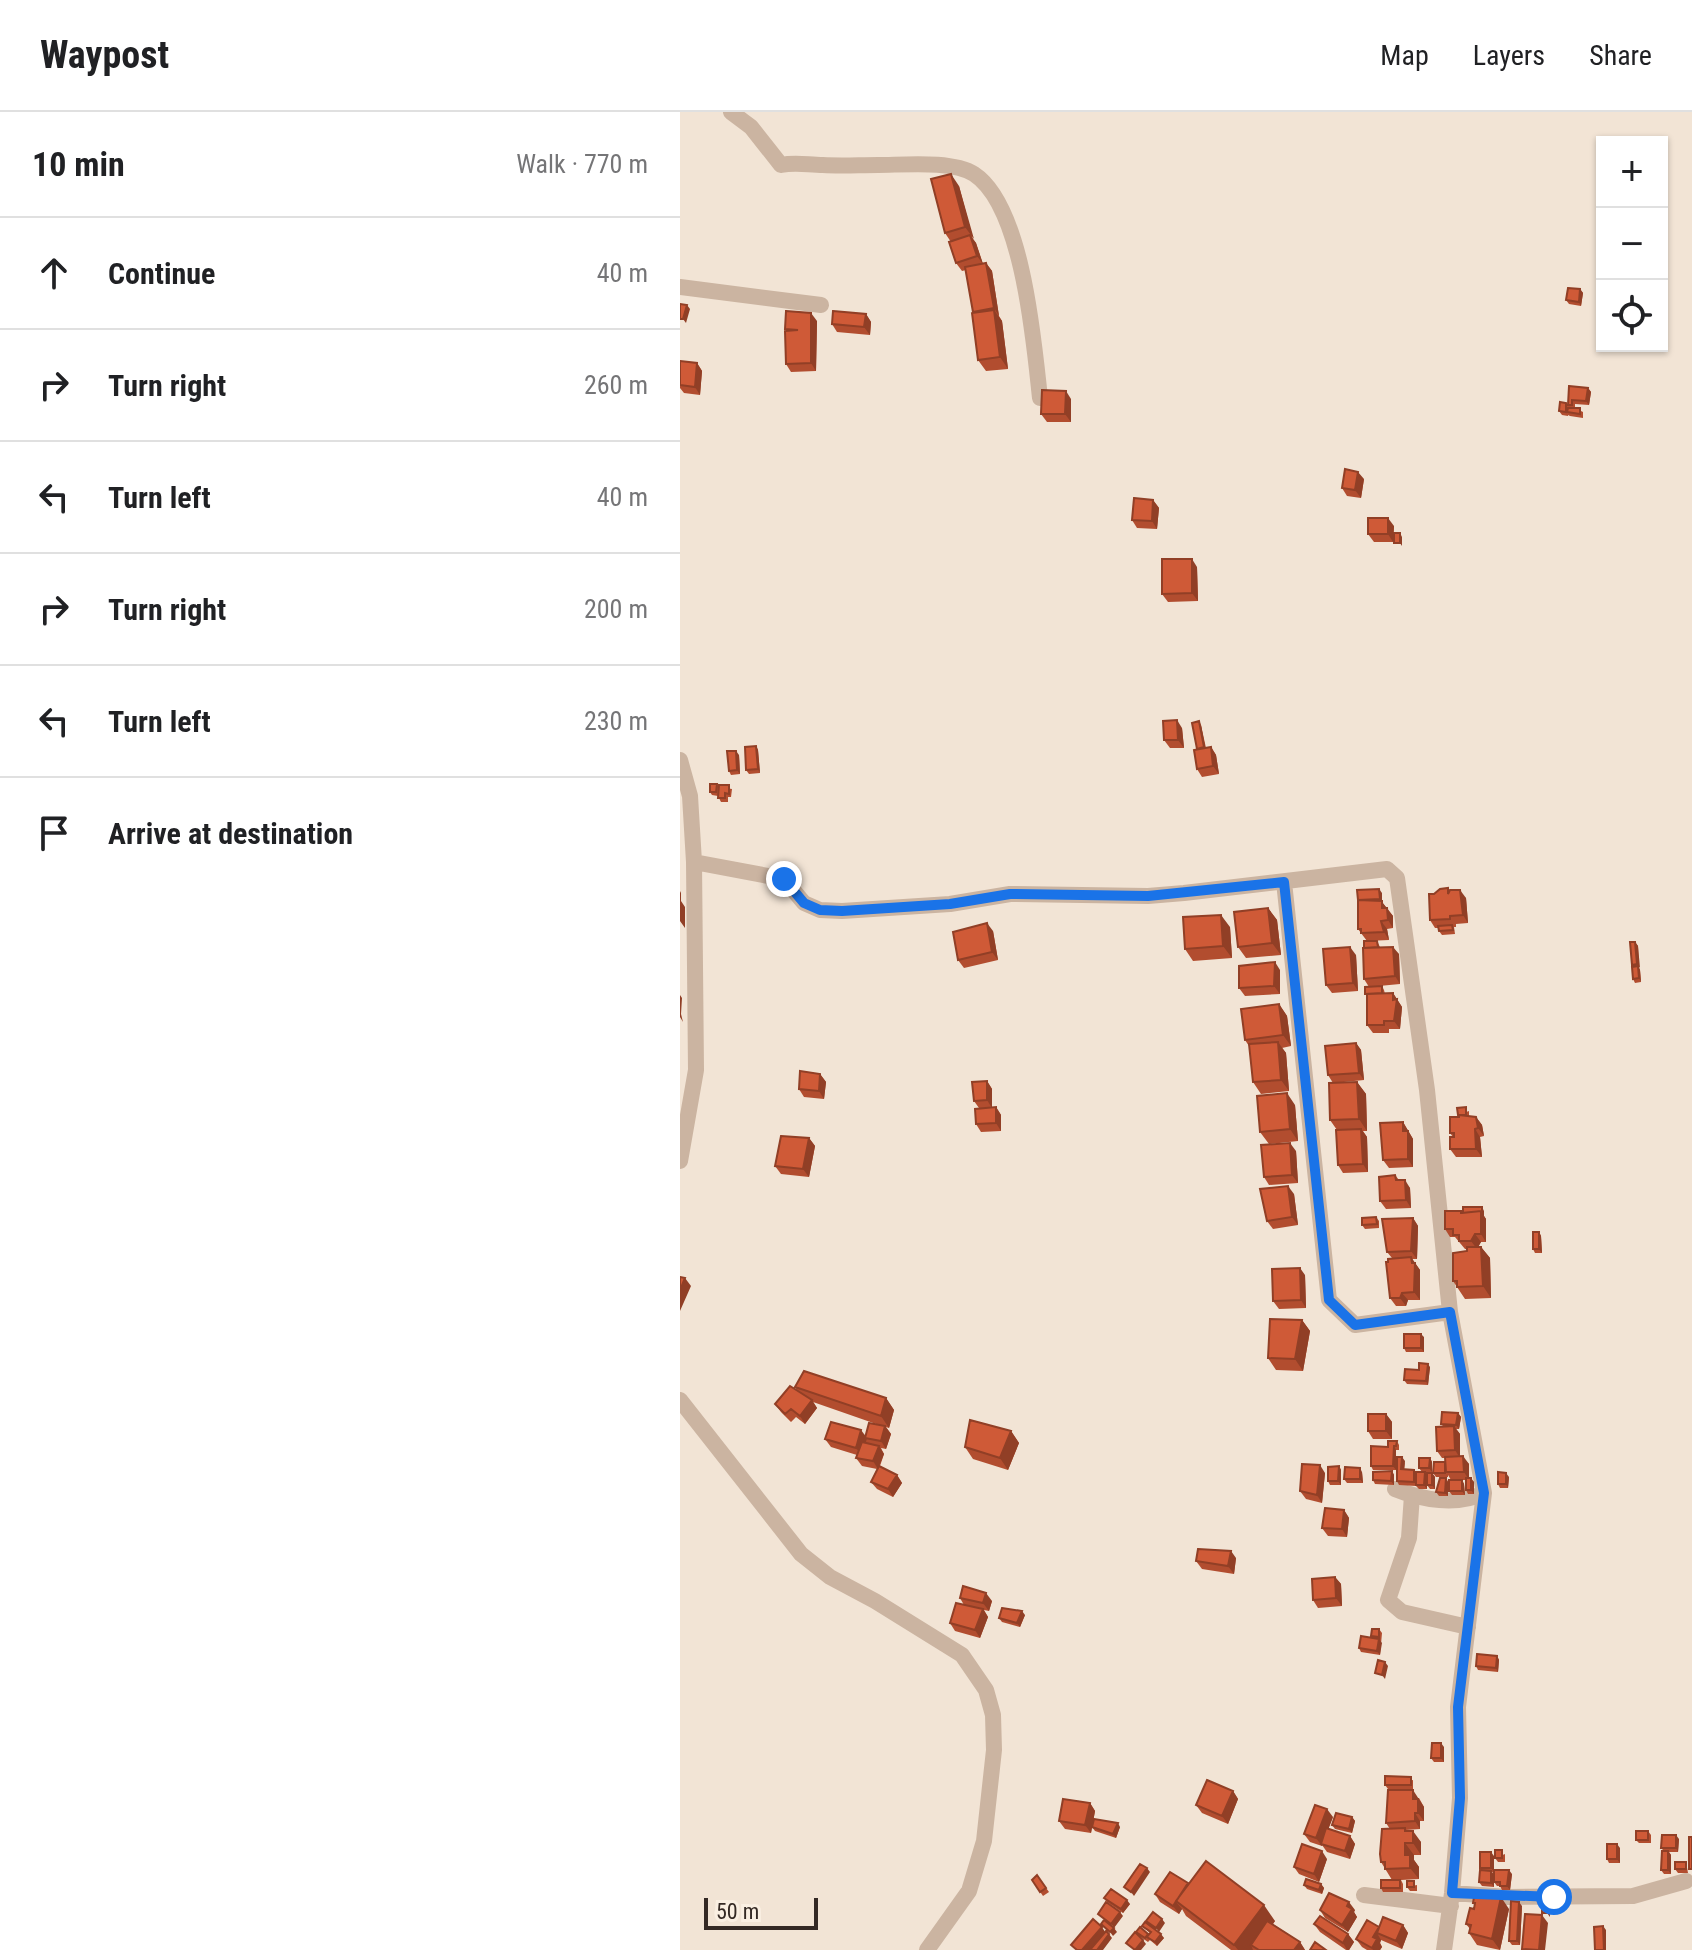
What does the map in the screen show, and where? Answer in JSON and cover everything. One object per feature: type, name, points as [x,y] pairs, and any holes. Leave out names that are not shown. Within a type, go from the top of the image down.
[{"type":"street","points":[[731,112],[751,127],[781,165],[795,162],[818,165],[934,165],[974,174],[988,188],[1002,212],[1017,255],[1029,302],[1040,398]]},
{"type":"street","points":[[680,287],[821,305]]},
{"type":"street","points":[[680,760],[690,796],[694,862],[696,1070],[680,1161]]},
{"type":"street","points":[[694,862],[784,879],[804,903],[820,910],[950,904],[1010,894],[1148,896],[1387,869],[1397,878],[1427,1090],[1450,1312],[1484,1493],[1458,1707],[1460,1798],[1452,1900],[1444,1950]]},
{"type":"street","points":[[1284,882],[1329,1300],[1355,1325],[1450,1312]]},
{"type":"street","points":[[680,1400],[801,1554],[830,1577],[962,1655],[986,1690],[993,1715],[994,1750],[984,1841],[969,1891],[927,1950]]},
{"type":"street","points":[[1395,1489],[1412,1495],[1452,1500],[1471,1499],[1484,1493]]},
{"type":"street","points":[[1412,1495],[1409,1538],[1388,1600],[1402,1612],[1468,1627]]},
{"type":"street","points":[[1364,1895],[1452,1900],[1633,1896],[1686,1881]]},
{"type":"building","points":[[951,174],[965,227],[945,233],[931,179]]},
{"type":"building","points":[[970,235],[977,256],[956,263],[949,242]]},
{"type":"building","points":[[986,263],[994,308],[973,312],[965,267]]},
{"type":"building","points":[[1568,288],[1580,289],[1579,302],[1566,300]]},
{"type":"building","points":[[680,304],[687,305],[683,319],[680,319]]},
{"type":"building","points":[[994,310],[1000,357],[978,360],[972,313]]},
{"type":"building","points":[[786,311],[811,313],[811,363],[786,364],[785,331],[798,330],[785,329]]},
{"type":"building","points":[[833,311],[866,314],[864,327],[832,324]]},
{"type":"building","points":[[680,361],[697,363],[695,387],[680,385]]},
{"type":"building","points":[[1569,386],[1588,388],[1586,401],[1572,400],[1572,405],[1568,405]]},
{"type":"building","points":[[1042,390],[1066,391],[1065,414],[1041,414]]},
{"type":"building","points":[[1560,402],[1566,403],[1566,412],[1559,411]]},
{"type":"building","points":[[1568,408],[1580,408],[1580,414],[1567,412]]},
{"type":"building","points":[[1345,469],[1358,472],[1355,490],[1342,488]]},
{"type":"building","points":[[1134,498],[1153,500],[1152,521],[1132,520]]},
{"type":"building","points":[[1368,518],[1388,518],[1388,534],[1368,534]]},
{"type":"building","points":[[1394,533],[1400,533],[1400,543],[1394,543]]},
{"type":"building","points":[[1162,559],[1192,559],[1192,593],[1162,594]]},
{"type":"building","points":[[1177,720],[1178,740],[1164,740],[1163,721]]},
{"type":"building","points":[[1199,721],[1204,747],[1197,749],[1192,723]]},
{"type":"building","points":[[756,746],[758,769],[746,770],[745,747]]},
{"type":"building","points":[[1211,747],[1213,766],[1197,769],[1194,750]]},
{"type":"building","points":[[727,751],[736,751],[737,770],[729,771]]},
{"type":"building","points":[[710,784],[717,784],[716,792],[710,792]]},
{"type":"building","points":[[719,785],[729,785],[729,794],[725,793],[725,798],[718,798]]},
{"type":"building","points":[[1448,888],[1448,894],[1450,890],[1460,890],[1463,915],[1430,920],[1429,894]]},
{"type":"building","points":[[1379,889],[1380,899],[1358,900],[1357,890]]},
{"type":"building","points":[[1358,900],[1382,901],[1382,908],[1387,908],[1388,920],[1381,921],[1384,932],[1361,933],[1358,929]]},
{"type":"building","points":[[1268,908],[1272,943],[1238,947],[1234,912]]},
{"type":"building","points":[[1221,915],[1223,946],[1185,949],[1183,917]]},
{"type":"building","points":[[987,923],[992,952],[958,960],[953,932]]},
{"type":"building","points":[[1452,925],[1453,930],[1439,931],[1438,926]]},
{"type":"building","points":[[1364,941],[1377,941],[1378,947],[1364,948]]},
{"type":"building","points":[[1630,942],[1635,942],[1637,964],[1632,965]]},
{"type":"building","points":[[1350,947],[1353,983],[1326,985],[1323,949]]},
{"type":"building","points":[[1393,947],[1395,976],[1364,979],[1363,948]]},
{"type":"building","points":[[1275,962],[1274,986],[1239,988],[1239,966]]},
{"type":"building","points":[[1638,966],[1639,978],[1633,979],[1632,967]]},
{"type":"building","points":[[1382,986],[1382,993],[1365,994],[1365,987]]},
{"type":"building","points":[[1393,993],[1393,1000],[1397,999],[1394,1021],[1384,1021],[1384,1025],[1367,1025],[1367,994]]},
{"type":"building","points":[[1279,1004],[1283,1035],[1245,1040],[1241,1009]]},
{"type":"building","points":[[1278,1042],[1281,1080],[1253,1082],[1249,1044]]},
{"type":"building","points":[[1356,1043],[1359,1073],[1328,1075],[1325,1046]]},
{"type":"building","points":[[800,1071],[820,1074],[819,1091],[799,1089]]},
{"type":"building","points":[[987,1081],[987,1100],[974,1101],[972,1082]]},
{"type":"building","points":[[1357,1082],[1359,1119],[1330,1120],[1329,1083]]},
{"type":"building","points":[[1287,1093],[1290,1129],[1260,1132],[1257,1096]]},
{"type":"building","points":[[996,1107],[996,1123],[976,1124],[975,1109]]},
{"type":"building","points":[[1466,1107],[1466,1115],[1458,1115],[1457,1108]]},
{"type":"building","points":[[1450,1117],[1476,1117],[1476,1149],[1450,1149],[1450,1137],[1454,1137],[1454,1133],[1450,1133]]},
{"type":"building","points":[[1403,1122],[1403,1131],[1408,1131],[1408,1159],[1383,1160],[1380,1123]]},
{"type":"building","points":[[1361,1129],[1363,1164],[1338,1165],[1336,1130]]},
{"type":"building","points":[[781,1136],[809,1138],[803,1169],[775,1166]]},
{"type":"building","points":[[1290,1143],[1292,1175],[1264,1177],[1261,1145]]},
{"type":"building","points":[[1395,1175],[1396,1180],[1405,1180],[1406,1200],[1380,1201],[1379,1177]]},
{"type":"building","points":[[1288,1186],[1292,1217],[1267,1221],[1260,1189]]},
{"type":"building","points":[[1463,1207],[1482,1207],[1482,1212],[1463,1213]]},
{"type":"building","points":[[1445,1211],[1481,1211],[1481,1234],[1475,1234],[1471,1241],[1459,1241],[1459,1235],[1453,1235],[1453,1229],[1445,1229]]},
{"type":"building","points":[[1376,1217],[1377,1224],[1362,1225],[1362,1218]]},
{"type":"building","points":[[1413,1218],[1411,1251],[1387,1252],[1382,1219]]},
{"type":"building","points":[[1533,1232],[1539,1232],[1539,1249],[1533,1249]]},
{"type":"building","points":[[1467,1247],[1481,1247],[1483,1286],[1457,1287],[1457,1281],[1453,1281],[1453,1253],[1467,1251]]},
{"type":"building","points":[[1411,1257],[1412,1263],[1415,1263],[1414,1292],[1402,1293],[1400,1298],[1390,1298],[1386,1262],[1388,1259]]},
{"type":"building","points":[[1300,1268],[1301,1300],[1273,1301],[1272,1269]]},
{"type":"building","points":[[1270,1319],[1302,1320],[1295,1359],[1268,1358]]},
{"type":"building","points":[[1404,1334],[1421,1334],[1421,1348],[1404,1348]]},
{"type":"building","points":[[1419,1363],[1428,1364],[1426,1381],[1404,1380],[1405,1369],[1419,1370]]},
{"type":"building","points":[[804,1371],[886,1398],[881,1416],[795,1387]]},
{"type":"building","points":[[790,1386],[812,1400],[800,1416],[791,1409],[785,1414],[775,1404]]},
{"type":"building","points":[[1442,1412],[1458,1413],[1456,1425],[1441,1424]]},
{"type":"building","points":[[1368,1414],[1386,1414],[1386,1431],[1368,1431]]},
{"type":"building","points":[[970,1420],[1011,1431],[1000,1458],[965,1447]]},
{"type":"building","points":[[831,1422],[861,1430],[856,1448],[825,1439]]},
{"type":"building","points":[[869,1423],[885,1426],[881,1441],[865,1438]]},
{"type":"building","points":[[1454,1426],[1455,1450],[1437,1451],[1436,1427]]},
{"type":"building","points":[[1388,1441],[1397,1441],[1393,1466],[1371,1466],[1371,1446],[1388,1447]]},
{"type":"building","points":[[862,1442],[879,1446],[873,1461],[856,1458]]},
{"type":"building","points":[[1463,1456],[1464,1472],[1446,1472],[1445,1457]]},
{"type":"building","points":[[1397,1457],[1402,1457],[1401,1469],[1414,1470],[1414,1482],[1397,1481]]},
{"type":"building","points":[[1419,1458],[1430,1458],[1429,1468],[1419,1468]]},
{"type":"building","points":[[1434,1462],[1445,1462],[1445,1473],[1433,1473]]},
{"type":"building","points":[[1302,1464],[1320,1465],[1317,1495],[1300,1491]]},
{"type":"building","points":[[879,1466],[897,1475],[888,1489],[871,1482]]},
{"type":"building","points":[[1339,1466],[1338,1481],[1328,1481],[1328,1467]]},
{"type":"building","points":[[1345,1467],[1360,1468],[1360,1479],[1344,1479]]},
{"type":"building","points":[[1392,1471],[1391,1481],[1373,1480],[1373,1472]]},
{"type":"building","points":[[1416,1472],[1425,1472],[1424,1485],[1416,1485]]},
{"type":"building","points":[[1498,1472],[1506,1473],[1506,1484],[1498,1484]]},
{"type":"building","points":[[1427,1473],[1432,1473],[1432,1485],[1427,1485]]},
{"type":"building","points":[[1440,1478],[1446,1478],[1445,1493],[1436,1492]]},
{"type":"building","points":[[1466,1478],[1471,1478],[1471,1490],[1466,1490]]},
{"type":"building","points":[[1449,1480],[1462,1480],[1462,1491],[1449,1491]]},
{"type":"building","points":[[1325,1508],[1344,1510],[1342,1529],[1322,1528]]},
{"type":"building","points":[[1198,1549],[1231,1551],[1228,1566],[1196,1561]]},
{"type":"building","points":[[1335,1577],[1336,1598],[1313,1600],[1312,1579]]},
{"type":"building","points":[[963,1586],[986,1593],[983,1603],[960,1598]]},
{"type":"building","points":[[956,1603],[983,1609],[975,1630],[950,1623]]},
{"type":"building","points":[[1002,1608],[1022,1611],[1017,1623],[999,1618]]},
{"type":"building","points":[[1372,1629],[1379,1629],[1379,1637],[1371,1636]]},
{"type":"building","points":[[1361,1636],[1379,1639],[1377,1651],[1359,1648]]},
{"type":"building","points":[[1477,1654],[1497,1656],[1496,1668],[1476,1666]]},
{"type":"building","points":[[1378,1660],[1385,1662],[1382,1675],[1375,1673]]},
{"type":"building","points":[[1432,1743],[1441,1743],[1441,1758],[1431,1758]]},
{"type":"building","points":[[1385,1776],[1411,1777],[1411,1785],[1385,1785]]},
{"type":"building","points":[[1207,1780],[1233,1791],[1222,1816],[1196,1805]]},
{"type":"building","points":[[1388,1790],[1413,1790],[1413,1799],[1418,1799],[1415,1821],[1386,1823]]},
{"type":"building","points":[[1063,1799],[1090,1803],[1085,1825],[1059,1821]]},
{"type":"building","points":[[1315,1805],[1327,1809],[1316,1838],[1304,1834]]},
{"type":"building","points":[[1336,1813],[1352,1817],[1349,1829],[1332,1825]]},
{"type":"building","points":[[1094,1819],[1118,1823],[1113,1834],[1092,1827]]},
{"type":"building","points":[[1326,1828],[1350,1836],[1345,1851],[1321,1844]]},
{"type":"building","points":[[1405,1828],[1405,1831],[1413,1831],[1413,1843],[1405,1843],[1405,1855],[1410,1855],[1410,1868],[1385,1869],[1380,1854],[1382,1829]]},
{"type":"building","points":[[1636,1831],[1648,1831],[1648,1840],[1636,1840]]},
{"type":"building","points":[[1662,1835],[1676,1835],[1676,1848],[1661,1848]]},
{"type":"building","points":[[1689,1837],[1692,1837],[1692,1869],[1689,1869]]},
{"type":"building","points":[[1302,1844],[1322,1851],[1314,1874],[1294,1867]]},
{"type":"building","points":[[1607,1844],[1617,1844],[1617,1859],[1607,1859]]},
{"type":"building","points":[[1495,1850],[1502,1850],[1502,1858],[1495,1858]]},
{"type":"building","points":[[1662,1851],[1668,1851],[1668,1870],[1661,1870]]},
{"type":"building","points":[[1480,1852],[1491,1852],[1491,1868],[1480,1868]]},
{"type":"building","points":[[1206,1861],[1264,1905],[1234,1945],[1176,1901]]},
{"type":"building","points":[[1675,1862],[1686,1862],[1686,1869],[1675,1869]]},
{"type":"building","points":[[1140,1864],[1147,1868],[1131,1892],[1124,1887]]},
{"type":"building","points":[[1480,1870],[1491,1871],[1491,1883],[1479,1882]]},
{"type":"building","points":[[1494,1870],[1509,1870],[1507,1886],[1494,1882]]},
{"type":"building","points":[[1170,1872],[1188,1883],[1173,1906],[1155,1894]]},
{"type":"building","points":[[1037,1875],[1046,1888],[1040,1892],[1032,1880]]},
{"type":"building","points":[[1306,1879],[1321,1884],[1319,1890],[1304,1885]]},
{"type":"building","points":[[1381,1880],[1400,1880],[1400,1888],[1381,1888]]},
{"type":"building","points":[[1407,1881],[1414,1881],[1414,1887],[1407,1887]]},
{"type":"building","points":[[1111,1889],[1127,1900],[1121,1909],[1104,1898]]},
{"type":"building","points":[[1475,1891],[1501,1897],[1492,1939],[1469,1933],[1471,1925],[1466,1924],[1470,1908],[1474,1909]]},
{"type":"building","points":[[1329,1893],[1349,1902],[1347,1906],[1352,1909],[1342,1925],[1320,1910]]},
{"type":"building","points":[[1511,1901],[1519,1902],[1517,1941],[1509,1941]]},
{"type":"building","points":[[1106,1902],[1120,1912],[1111,1924],[1098,1914]]},
{"type":"building","points":[[1542,1902],[1547,1902],[1547,1913],[1542,1913]]},
{"type":"building","points":[[1153,1912],[1162,1919],[1156,1928],[1146,1921]]},
{"type":"building","points":[[1525,1914],[1542,1915],[1539,1950],[1522,1949]]},
{"type":"building","points":[[1320,1916],[1348,1934],[1343,1943],[1314,1924]]},
{"type":"building","points":[[1383,1917],[1403,1925],[1396,1941],[1377,1933]]},
{"type":"building","points":[[1093,1919],[1102,1927],[1082,1950],[1077,1950],[1071,1945]]},
{"type":"building","points":[[1104,1920],[1114,1928],[1110,1932],[1101,1924]]},
{"type":"building","points":[[1367,1920],[1379,1927],[1373,1937],[1377,1939],[1372,1948],[1356,1939]]},
{"type":"building","points":[[1267,1921],[1300,1942],[1294,1950],[1259,1950],[1251,1945]]},
{"type":"building","points":[[1145,1922],[1161,1934],[1155,1942],[1147,1937],[1151,1932],[1142,1926]]},
{"type":"building","points":[[1603,1926],[1604,1950],[1595,1950],[1594,1927]]},
{"type":"building","points":[[1140,1927],[1148,1934],[1145,1938],[1136,1932]]},
{"type":"building","points":[[1106,1931],[1109,1934],[1097,1950],[1090,1950]]},
{"type":"building","points":[[1135,1932],[1143,1940],[1135,1950],[1126,1943]]},
{"type":"building","points":[[1315,1942],[1326,1950],[1310,1950]]},
{"type":"route","points":[[784,879],[804,903],[820,910],[842,911],[950,904],[1010,894],[1148,896],[1284,882],[1329,1300],[1355,1325],[1450,1312],[1484,1493],[1458,1707],[1460,1798],[1452,1893],[1554,1897]]}]
